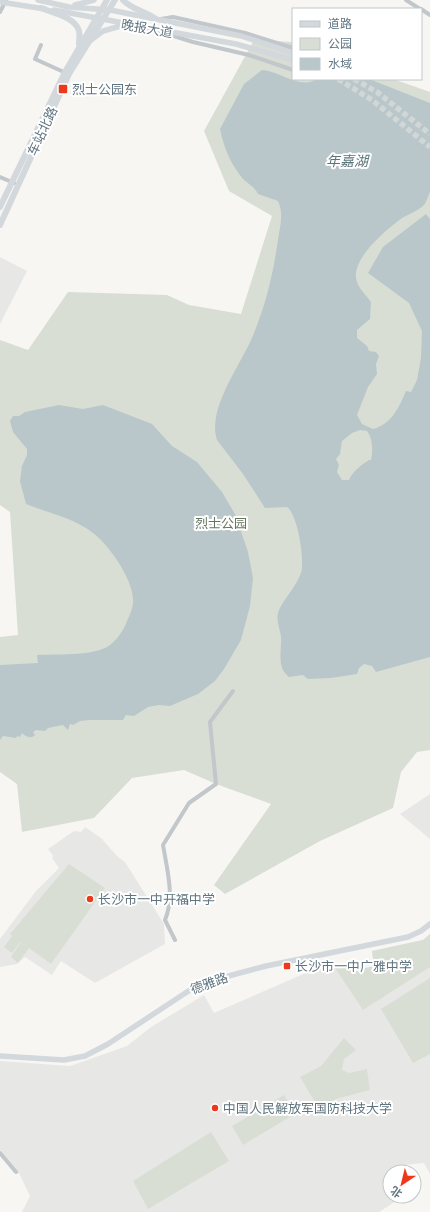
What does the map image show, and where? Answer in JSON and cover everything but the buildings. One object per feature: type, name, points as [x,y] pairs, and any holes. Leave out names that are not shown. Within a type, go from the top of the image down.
[{"type":"main road","name":"车站北路","points":[[0,225],[79,46],[107,0]]},
{"type":"main road","name":"车站北路","points":[[0,207],[11,181],[67,73],[103,21],[115,0]]},
{"type":"main road","points":[[123,0],[129,6],[150,14],[157,19]]},
{"type":"main road","points":[[41,8],[69,20],[75,25],[79,31],[79,46]]},
{"type":"street","name":"晚报大道","points":[[38,0],[69,6],[110,10],[241,36],[292,53]]},
{"type":"street","points":[[69,6],[94,0]]},
{"type":"street","points":[[406,0],[419,8]]},
{"type":"street","name":"晚报大道","points":[[3,2],[236,44],[292,60]]},
{"type":"street","points":[[0,12],[3,2]]},
{"type":"street","points":[[157,19],[173,17],[245,33],[292,48]]},
{"type":"street","points":[[89,41],[103,31],[127,24]]},
{"type":"street","points":[[141,26],[193,42],[249,54],[292,70]]},
{"type":"street","points":[[41,45],[34,59],[67,73]]},
{"type":"street","points":[[0,176],[17,184]]},
{"type":"street","points":[[175,940],[165,920],[168,914],[170,883],[163,845],[189,804],[216,784],[210,722],[233,691]]},
{"type":"street","name":"德雅路","points":[[0,1057],[64,1060],[85,1056],[108,1044],[193,988],[221,978],[266,966],[408,937],[421,931],[430,924]]},
{"type":"street","name":"德雅路","points":[[0,1057],[72,1062],[87,1058],[110,1046],[194,990],[222,980],[267,969],[320,960],[413,939],[430,929]]},
{"type":"street","points":[[0,1153],[16,1172]]},
{"type":"shaded area","points":[[0,257],[27,271],[0,324]]},
{"type":"shaded area","points":[[430,794],[430,839],[400,814]]},
{"type":"shaded area","name":"长沙市一中开福中学","points":[[85,827],[101,838],[118,857],[125,862],[164,924],[165,944],[95,983],[61,961],[52,975],[25,957],[17,964],[0,967],[0,939],[36,891],[59,868],[48,849],[74,831],[81,832]]},
{"type":"shaded area","name":"中国人民解放军国防科技大学","points":[[430,934],[430,1174],[424,1163],[382,1164],[382,1204],[392,1204],[379,1212],[22,1212],[30,1196],[20,1175],[0,1150],[0,1061],[70,1066],[127,1046],[151,1027],[204,995],[214,1013],[331,962],[353,971],[374,966],[372,951],[423,940]]},
{"type":"green space","name":"烈士公园","points":[[254,40],[292,42],[292,80],[396,80],[430,92],[430,750],[417,752],[401,772],[393,808],[320,841],[225,894],[214,885],[271,804],[216,784],[184,770],[132,778],[94,818],[22,832],[17,784],[0,772],[0,637],[18,635],[10,512],[0,505],[0,340],[28,350],[68,292],[167,295],[189,305],[241,314],[272,216],[229,191],[204,131]]},
{"type":"green space","points":[[69,864],[105,888],[51,964],[29,948],[18,963],[11,957],[21,942],[12,953],[4,947],[12,936],[10,934]]},
{"type":"green space","points":[[430,934],[430,967],[363,1010],[331,962],[353,971],[374,966],[372,951],[423,940]]},
{"type":"green space","points":[[430,978],[430,1054],[413,1063],[381,1009]]},
{"type":"green space","points":[[344,1038],[356,1050],[344,1059],[342,1070],[349,1073],[367,1069],[370,1090],[336,1099],[319,1109],[300,1077],[321,1066]]},
{"type":"green space","points":[[284,1095],[295,1114],[243,1145],[232,1126]]},
{"type":"green space","points":[[211,1132],[229,1161],[148,1209],[133,1181]]},
{"type":"water","name":"年嘉湖","points":[[262,70],[269,71],[292,80],[304,82],[315,80],[372,80],[430,103],[430,192],[423,206],[402,218],[370,246],[358,264],[356,273],[358,285],[371,302],[370,319],[357,330],[357,338],[367,346],[369,351],[376,352],[379,356],[376,364],[377,374],[368,387],[357,415],[362,424],[373,429],[380,427],[390,419],[406,391],[411,392],[417,380],[421,358],[422,331],[409,303],[368,273],[383,247],[426,214],[430,219],[430,657],[376,672],[372,666],[364,664],[359,668],[357,674],[331,678],[308,679],[303,675],[289,677],[282,668],[280,658],[281,637],[277,617],[281,605],[301,573],[302,559],[300,538],[294,519],[287,507],[265,508],[243,474],[217,440],[215,428],[216,416],[220,402],[251,340],[264,304],[276,253],[281,211],[278,201],[258,194],[253,187],[238,173],[226,149],[220,129],[244,84]],"holes":[[[360,430],[367,431],[372,445],[371,460],[357,469],[349,480],[342,480],[337,472],[339,465],[336,459],[340,454],[342,441],[352,433]]]},
{"type":"water","points":[[59,405],[83,409],[103,405],[152,424],[172,446],[197,462],[222,492],[235,514],[248,552],[253,578],[250,606],[241,640],[224,669],[215,681],[198,694],[170,706],[159,705],[148,707],[134,716],[126,715],[123,720],[80,721],[73,725],[70,724],[68,730],[63,725],[48,728],[45,731],[36,730],[33,732],[35,735],[32,737],[22,733],[20,737],[17,736],[16,738],[3,736],[0,740],[0,665],[38,663],[37,655],[92,652],[107,647],[122,632],[130,615],[133,603],[133,594],[126,575],[114,555],[100,539],[78,523],[26,504],[20,481],[22,466],[27,455],[27,449],[13,432],[10,421],[13,416],[19,416],[25,412]]},
{"type":"tunnel","points":[[340,80],[372,100],[430,147]]},
{"type":"tunnel","points":[[356,80],[377,92],[430,134]]},
{"type":"place","name":"烈士公园东","points":[[63,89]]},
{"type":"place","name":"长沙市一中开福中学","points":[[90,899]]},
{"type":"place","name":"长沙市一中广雅中学","points":[[287,966]]},
{"type":"place","name":"中国人民解放军国防科技大学","points":[[215,1108]]}]
